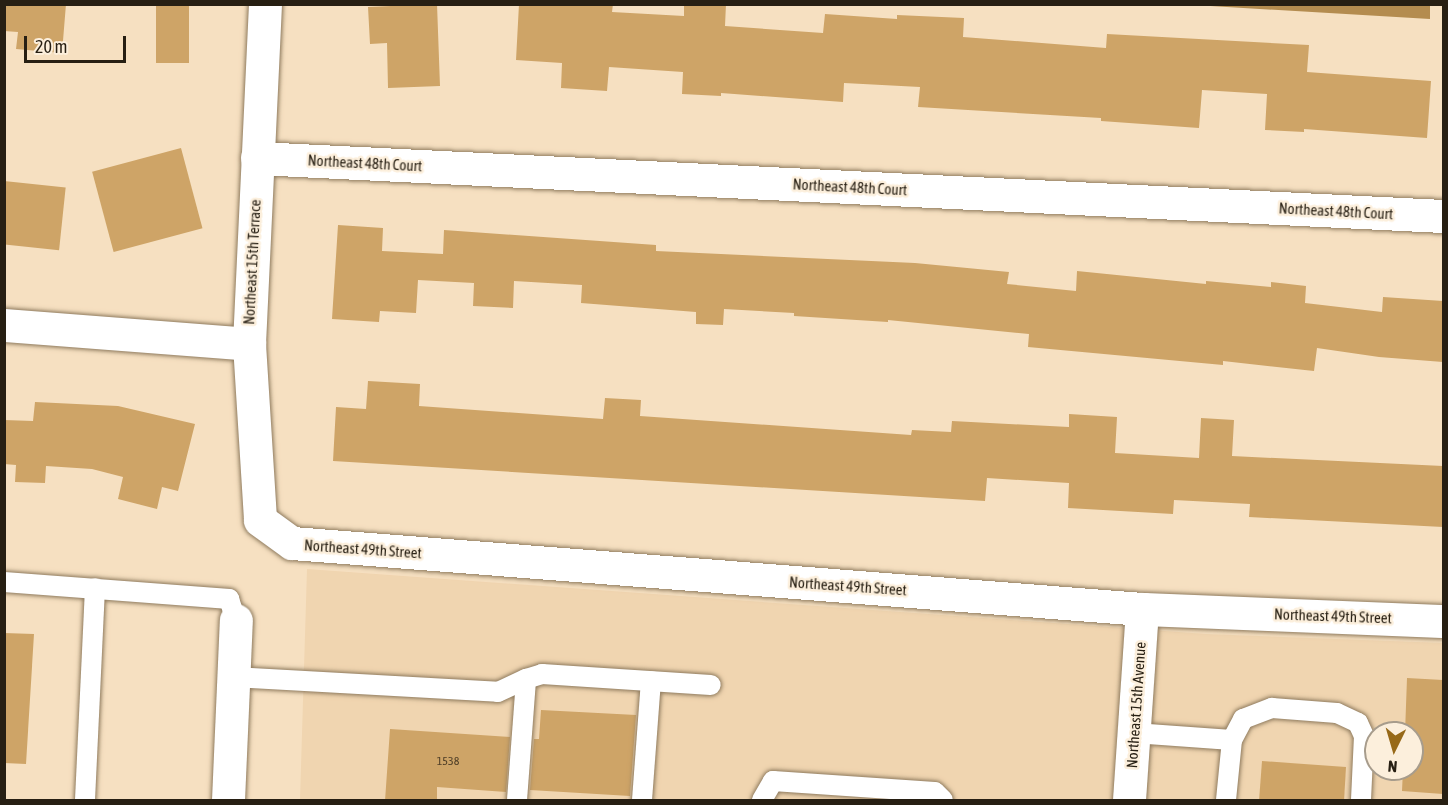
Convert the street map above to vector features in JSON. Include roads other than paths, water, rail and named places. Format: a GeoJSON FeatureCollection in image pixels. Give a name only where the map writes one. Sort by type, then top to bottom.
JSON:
{"type":"FeatureCollection","features":[{"type":"Feature","properties":{"kind":"street","name":"Northeast 15th Terrace"},"geometry":{"type":"LineString","coordinates":[[261,520],[249,344],[265,4]]}},
{"type":"Feature","properties":{"kind":"street","name":"Northeast 48th Court"},"geometry":{"type":"LineString","coordinates":[[257,158],[1443,216]]}},
{"type":"Feature","properties":{"kind":"street"},"geometry":{"type":"LineString","coordinates":[[4,325],[249,344]]}},
{"type":"Feature","properties":{"kind":"street","name":"Northeast 49th Street"},"geometry":{"type":"LineString","coordinates":[[261,520],[292,543],[1142,609],[1443,621]]}},
{"type":"Feature","properties":{"kind":"street","name":"Northeast 15th Avenue"},"geometry":{"type":"LineString","coordinates":[[1129,801],[1142,609]]}},
{"type":"Feature","properties":{"kind":"street"},"geometry":{"type":"LineString","coordinates":[[228,801],[236,620]]}},
{"type":"Feature","properties":{"kind":"lane"},"geometry":{"type":"LineString","coordinates":[[4,582],[230,599],[236,620]]}},
{"type":"Feature","properties":{"kind":"lane"},"geometry":{"type":"LineString","coordinates":[[85,801],[95,588]]}},
{"type":"Feature","properties":{"kind":"lane"},"geometry":{"type":"LineString","coordinates":[[233,677],[498,692],[526,678],[542,674],[711,684]]}},
{"type":"Feature","properties":{"kind":"lane"},"geometry":{"type":"LineString","coordinates":[[517,801],[526,678]]}},
{"type":"Feature","properties":{"kind":"lane"},"geometry":{"type":"LineString","coordinates":[[642,801],[651,681]]}},
{"type":"Feature","properties":{"kind":"lane"},"geometry":{"type":"LineString","coordinates":[[1226,801],[1232,740],[1244,719],[1272,708],[1337,713],[1358,723],[1364,736],[1361,801]]}},
{"type":"Feature","properties":{"kind":"lane"},"geometry":{"type":"LineString","coordinates":[[1134,733],[1232,740]]}},
{"type":"Feature","properties":{"kind":"lane"},"geometry":{"type":"LineString","coordinates":[[762,801],[773,781],[935,792],[943,801]]}}]}
